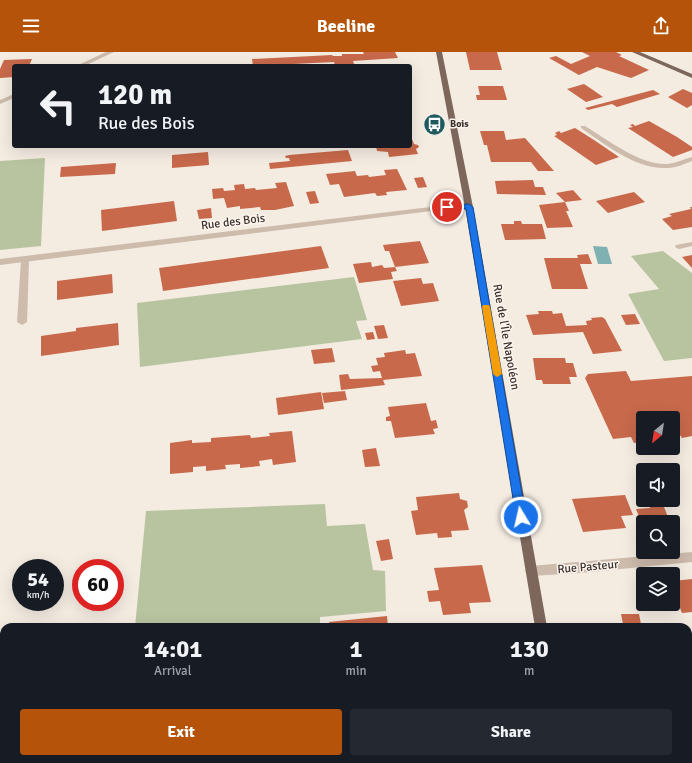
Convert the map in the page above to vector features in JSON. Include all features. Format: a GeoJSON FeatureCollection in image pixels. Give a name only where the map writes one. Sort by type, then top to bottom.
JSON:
{"type":"FeatureCollection","features":[{"type":"Feature","properties":{"kind":"main road","name":"Rue de l'Île Napoléon"},"geometry":{"type":"LineString","coordinates":[[439,52],[469,207],[540,623]]}},
{"type":"Feature","properties":{"kind":"main road"},"geometry":{"type":"LineString","coordinates":[[635,52],[692,76]]}},
{"type":"Feature","properties":{"kind":"street"},"geometry":{"type":"LineString","coordinates":[[90,63],[111,52]]}},
{"type":"Feature","properties":{"kind":"street"},"geometry":{"type":"LineString","coordinates":[[0,102],[12,97]]}},
{"type":"Feature","properties":{"kind":"street"},"geometry":{"type":"LineString","coordinates":[[583,127],[631,157],[657,165],[668,166],[692,159]]}},
{"type":"Feature","properties":{"kind":"street","name":"Rue des Bois"},"geometry":{"type":"LineString","coordinates":[[0,262],[447,207],[469,207]]}},
{"type":"Feature","properties":{"kind":"street"},"geometry":{"type":"LineString","coordinates":[[679,247],[692,244]]}},
{"type":"Feature","properties":{"kind":"street"},"geometry":{"type":"LineString","coordinates":[[22,322],[25,260]]}},
{"type":"Feature","properties":{"kind":"street","name":"Rue Pasteur"},"geometry":{"type":"LineString","coordinates":[[531,571],[580,568],[692,556]]}},
{"type":"Feature","properties":{"kind":"green space"},"geometry":{"type":"Polygon","coordinates":[[[45,158],[41,246],[0,250],[0,161],[45,158]]]}},
{"type":"Feature","properties":{"kind":"green space"},"geometry":{"type":"Polygon","coordinates":[[[663,251],[692,273],[692,358],[664,361],[628,294],[659,289],[631,256],[663,251]]]}},
{"type":"Feature","properties":{"kind":"green space"},"geometry":{"type":"Polygon","coordinates":[[[354,277],[367,320],[356,321],[362,339],[140,367],[137,303],[354,277]]]}},
{"type":"Feature","properties":{"kind":"green space"},"geometry":{"type":"Polygon","coordinates":[[[325,504],[327,526],[365,524],[373,570],[385,571],[386,611],[320,617],[320,623],[135,623],[146,511],[325,504]]]}},
{"type":"Feature","properties":{"kind":"water"},"geometry":{"type":"Polygon","coordinates":[[[593,246],[607,247],[612,264],[598,264],[593,246]]]}},
{"type":"Feature","properties":{"kind":"building"},"geometry":{"type":"Polygon","coordinates":[[[363,52],[395,52],[398,58],[353,61],[354,64],[334,64],[334,62],[253,64],[252,59],[332,55],[342,56],[342,54],[364,54],[363,52]]]}},
{"type":"Feature","properties":{"kind":"building"},"geometry":{"type":"Polygon","coordinates":[[[466,52],[497,52],[502,70],[470,70],[466,52]]]}},
{"type":"Feature","properties":{"kind":"building"},"geometry":{"type":"Polygon","coordinates":[[[582,52],[616,52],[622,55],[619,56],[649,70],[631,78],[597,67],[579,75],[549,58],[556,56],[571,64],[590,56],[582,52]]]}},
{"type":"Feature","properties":{"kind":"building"},"geometry":{"type":"Polygon","coordinates":[[[32,59],[30,64],[12,64],[12,77],[0,78],[0,69],[4,60],[32,59]]]}},
{"type":"Feature","properties":{"kind":"building"},"geometry":{"type":"Polygon","coordinates":[[[584,84],[603,97],[586,102],[567,89],[584,84]]]}},
{"type":"Feature","properties":{"kind":"building"},"geometry":{"type":"Polygon","coordinates":[[[478,86],[503,86],[507,100],[477,100],[476,95],[480,95],[478,86]]]}},
{"type":"Feature","properties":{"kind":"building"},"geometry":{"type":"Polygon","coordinates":[[[683,89],[692,93],[692,105],[687,108],[668,97],[683,89]]]}},
{"type":"Feature","properties":{"kind":"building"},"geometry":{"type":"Polygon","coordinates":[[[653,90],[660,94],[617,107],[612,104],[588,110],[585,108],[653,90]]]}},
{"type":"Feature","properties":{"kind":"building"},"geometry":{"type":"Polygon","coordinates":[[[649,121],[692,147],[692,150],[673,157],[628,128],[633,127],[630,125],[633,124],[635,126],[649,121]]]}},
{"type":"Feature","properties":{"kind":"building"},"geometry":{"type":"Polygon","coordinates":[[[575,128],[619,157],[596,165],[554,136],[557,135],[555,133],[559,131],[561,133],[575,128]]]}},
{"type":"Feature","properties":{"kind":"building"},"geometry":{"type":"Polygon","coordinates":[[[480,131],[504,131],[506,140],[525,138],[554,171],[538,171],[531,162],[491,162],[487,145],[484,145],[480,131]]]}},
{"type":"Feature","properties":{"kind":"building"},"geometry":{"type":"Polygon","coordinates":[[[412,139],[414,144],[418,145],[419,147],[416,149],[418,154],[389,157],[388,152],[377,151],[376,148],[412,148],[412,139]]]}},
{"type":"Feature","properties":{"kind":"building"},"geometry":{"type":"Polygon","coordinates":[[[348,150],[352,161],[270,169],[269,163],[290,161],[289,158],[286,158],[285,156],[289,155],[348,150]]]}},
{"type":"Feature","properties":{"kind":"building"},"geometry":{"type":"Polygon","coordinates":[[[208,152],[209,165],[172,168],[172,155],[208,152]]]}},
{"type":"Feature","properties":{"kind":"building"},"geometry":{"type":"Polygon","coordinates":[[[116,163],[115,174],[60,177],[61,167],[116,163]]]}},
{"type":"Feature","properties":{"kind":"building"},"geometry":{"type":"Polygon","coordinates":[[[397,169],[407,190],[386,192],[387,195],[377,196],[375,193],[344,197],[339,184],[330,185],[326,174],[355,171],[357,176],[368,175],[369,177],[386,175],[384,170],[397,169]]]}},
{"type":"Feature","properties":{"kind":"building"},"geometry":{"type":"Polygon","coordinates":[[[423,177],[427,187],[418,188],[414,178],[423,177]]]}},
{"type":"Feature","properties":{"kind":"building"},"geometry":{"type":"Polygon","coordinates":[[[533,180],[535,187],[543,187],[546,195],[497,194],[495,181],[533,180]]]}},
{"type":"Feature","properties":{"kind":"building"},"geometry":{"type":"Polygon","coordinates":[[[286,182],[294,206],[275,210],[261,210],[260,207],[240,209],[240,206],[227,208],[224,198],[213,199],[212,189],[223,188],[224,191],[235,190],[234,185],[244,184],[245,189],[255,188],[256,190],[277,188],[275,183],[286,182]]]}},
{"type":"Feature","properties":{"kind":"building"},"geometry":{"type":"Polygon","coordinates":[[[573,190],[582,200],[565,202],[556,193],[573,190]]]}},
{"type":"Feature","properties":{"kind":"building"},"geometry":{"type":"Polygon","coordinates":[[[315,191],[319,203],[310,204],[306,192],[315,191]]]}},
{"type":"Feature","properties":{"kind":"building"},"geometry":{"type":"Polygon","coordinates":[[[634,192],[645,202],[608,213],[596,201],[634,192]]]}},
{"type":"Feature","properties":{"kind":"building"},"geometry":{"type":"Polygon","coordinates":[[[174,201],[177,221],[102,231],[101,210],[174,201]]]}},
{"type":"Feature","properties":{"kind":"building"},"geometry":{"type":"Polygon","coordinates":[[[565,202],[569,211],[566,211],[573,227],[547,228],[539,205],[565,202]]]}},
{"type":"Feature","properties":{"kind":"building"},"geometry":{"type":"Polygon","coordinates":[[[690,207],[692,207],[692,227],[673,230],[662,219],[672,216],[669,214],[691,209],[690,207]]]}},
{"type":"Feature","properties":{"kind":"building"},"geometry":{"type":"Polygon","coordinates":[[[211,208],[212,218],[199,219],[197,210],[211,208]]]}},
{"type":"Feature","properties":{"kind":"building"},"geometry":{"type":"Polygon","coordinates":[[[514,221],[521,221],[522,224],[542,224],[546,239],[505,240],[501,224],[514,224],[514,221]]]}},
{"type":"Feature","properties":{"kind":"building"},"geometry":{"type":"Polygon","coordinates":[[[420,241],[429,263],[395,267],[389,251],[385,251],[383,245],[420,241]]]}},
{"type":"Feature","properties":{"kind":"building"},"geometry":{"type":"Polygon","coordinates":[[[321,246],[329,268],[163,291],[159,268],[321,246]]]}},
{"type":"Feature","properties":{"kind":"building"},"geometry":{"type":"Polygon","coordinates":[[[588,254],[592,264],[580,264],[588,289],[552,289],[544,258],[578,258],[577,255],[588,254]]]}},
{"type":"Feature","properties":{"kind":"building"},"geometry":{"type":"Polygon","coordinates":[[[692,255],[692,268],[682,257],[692,255]]]}},
{"type":"Feature","properties":{"kind":"building"},"geometry":{"type":"Polygon","coordinates":[[[371,262],[372,267],[382,265],[384,268],[395,267],[397,271],[391,272],[393,279],[359,283],[353,264],[371,262]]]}},
{"type":"Feature","properties":{"kind":"building"},"geometry":{"type":"Polygon","coordinates":[[[112,274],[113,293],[57,300],[57,281],[112,274]]]}},
{"type":"Feature","properties":{"kind":"building"},"geometry":{"type":"Polygon","coordinates":[[[421,278],[423,284],[433,283],[439,301],[401,306],[393,281],[421,278]]]}},
{"type":"Feature","properties":{"kind":"building"},"geometry":{"type":"Polygon","coordinates":[[[538,311],[552,311],[553,314],[562,313],[566,326],[587,325],[586,321],[592,320],[591,318],[602,317],[605,319],[622,351],[593,354],[583,332],[533,335],[526,315],[539,314],[538,311]]]}},
{"type":"Feature","properties":{"kind":"building"},"geometry":{"type":"Polygon","coordinates":[[[635,314],[640,324],[626,325],[621,315],[635,314]]]}},
{"type":"Feature","properties":{"kind":"building"},"geometry":{"type":"Polygon","coordinates":[[[118,323],[119,345],[41,356],[41,336],[76,331],[76,328],[118,323]]]}},
{"type":"Feature","properties":{"kind":"building"},"geometry":{"type":"Polygon","coordinates":[[[384,325],[388,338],[378,339],[374,326],[384,325]]]}},
{"type":"Feature","properties":{"kind":"building"},"geometry":{"type":"Polygon","coordinates":[[[373,332],[375,339],[367,340],[365,333],[373,332]]]}},
{"type":"Feature","properties":{"kind":"building"},"geometry":{"type":"Polygon","coordinates":[[[332,348],[335,362],[314,364],[311,350],[332,348]]]}},
{"type":"Feature","properties":{"kind":"building"},"geometry":{"type":"Polygon","coordinates":[[[405,350],[406,354],[415,353],[422,376],[383,380],[385,385],[341,390],[339,375],[348,374],[350,379],[382,378],[380,371],[373,372],[371,366],[378,365],[376,358],[385,357],[384,353],[405,350]]]}},
{"type":"Feature","properties":{"kind":"building"},"geometry":{"type":"Polygon","coordinates":[[[533,358],[565,358],[566,363],[573,363],[577,377],[569,377],[571,384],[543,384],[542,380],[536,380],[533,358]]]}},
{"type":"Feature","properties":{"kind":"building"},"geometry":{"type":"Polygon","coordinates":[[[626,371],[631,381],[692,376],[692,436],[682,438],[680,435],[680,411],[636,411],[636,443],[634,443],[631,437],[613,439],[585,378],[588,374],[626,371]]]}},
{"type":"Feature","properties":{"kind":"building"},"geometry":{"type":"Polygon","coordinates":[[[345,391],[347,400],[324,403],[322,393],[345,391]]]}},
{"type":"Feature","properties":{"kind":"building"},"geometry":{"type":"Polygon","coordinates":[[[321,392],[324,409],[278,415],[276,398],[321,392]]]}},
{"type":"Feature","properties":{"kind":"building"},"geometry":{"type":"Polygon","coordinates":[[[426,403],[431,421],[436,420],[438,428],[433,429],[435,434],[395,438],[391,421],[386,421],[386,417],[390,416],[388,407],[426,403]]]}},
{"type":"Feature","properties":{"kind":"building"},"geometry":{"type":"Polygon","coordinates":[[[292,431],[296,462],[273,465],[272,459],[259,461],[260,466],[240,468],[240,464],[225,465],[226,469],[206,471],[206,466],[193,467],[193,472],[170,474],[170,443],[192,440],[192,443],[211,442],[211,438],[250,435],[251,438],[270,436],[269,433],[292,431]]]}},
{"type":"Feature","properties":{"kind":"building"},"geometry":{"type":"Polygon","coordinates":[[[376,448],[380,466],[365,467],[362,450],[376,448]]]}},
{"type":"Feature","properties":{"kind":"building"},"geometry":{"type":"Polygon","coordinates":[[[459,493],[460,499],[467,501],[468,507],[464,510],[469,530],[451,531],[452,537],[438,538],[437,533],[416,535],[411,511],[418,510],[416,497],[459,493]]]}},
{"type":"Feature","properties":{"kind":"building"},"geometry":{"type":"Polygon","coordinates":[[[625,495],[633,515],[621,516],[626,528],[583,532],[572,499],[625,495]]]}},
{"type":"Feature","properties":{"kind":"building"},"geometry":{"type":"Polygon","coordinates":[[[664,507],[667,515],[638,515],[636,509],[664,507]]]}},
{"type":"Feature","properties":{"kind":"building"},"geometry":{"type":"Polygon","coordinates":[[[389,539],[393,559],[381,561],[376,541],[389,539]]]}},
{"type":"Feature","properties":{"kind":"building"},"geometry":{"type":"Polygon","coordinates":[[[482,565],[491,602],[469,603],[471,613],[443,615],[440,601],[429,602],[427,591],[439,590],[434,568],[482,565]]]}},
{"type":"Feature","properties":{"kind":"building"},"geometry":{"type":"Polygon","coordinates":[[[692,579],[692,612],[682,613],[680,608],[680,580],[692,579]]]}},
{"type":"Feature","properties":{"kind":"building"},"geometry":{"type":"Polygon","coordinates":[[[621,614],[639,614],[641,623],[623,623],[621,614]]]}},
{"type":"Feature","properties":{"kind":"building"},"geometry":{"type":"Polygon","coordinates":[[[387,616],[388,623],[329,623],[387,616]]]}},
{"type":"Feature","properties":{"kind":"slow traffic"},"geometry":{"type":"LineString","coordinates":[[486,307],[497,374]]}},
{"type":"Feature","properties":{"kind":"place","name":"Bois"},"geometry":{"type":"Point","coordinates":[435,124]}},
{"type":"Feature","properties":{"kind":"route"},"geometry":{"type":"LineString","coordinates":[[447,207],[469,207],[521,517]]}}]}
